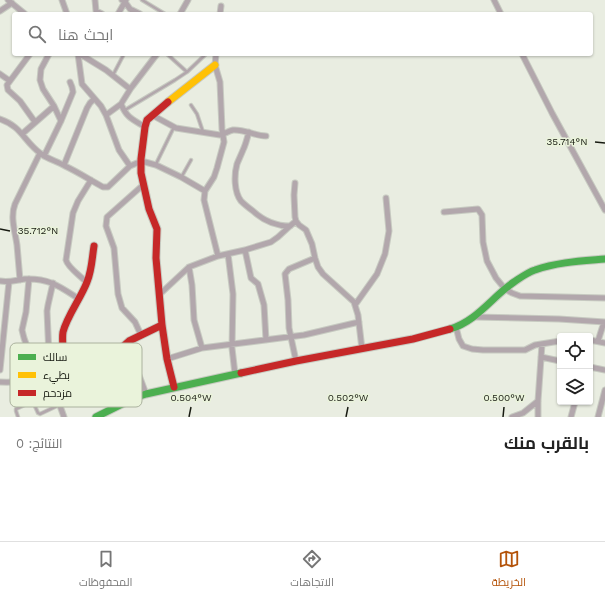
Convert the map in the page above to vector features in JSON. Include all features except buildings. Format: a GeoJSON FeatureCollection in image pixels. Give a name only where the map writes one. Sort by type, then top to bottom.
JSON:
{"type":"FeatureCollection","features":[{"type":"Feature","properties":{"kind":"street"},"geometry":{"type":"LineString","coordinates":[[62,0],[66,12]]}},
{"type":"Feature","properties":{"kind":"street"},"geometry":{"type":"LineString","coordinates":[[95,0],[96,11],[98,12]]}},
{"type":"Feature","properties":{"kind":"street"},"geometry":{"type":"LineString","coordinates":[[181,12],[188,0]]}},
{"type":"Feature","properties":{"kind":"street"},"geometry":{"type":"LineString","coordinates":[[494,0],[501,12]]}},
{"type":"Feature","properties":{"kind":"street"},"geometry":{"type":"LineString","coordinates":[[119,12],[124,1],[130,9],[136,12]]}},
{"type":"Feature","properties":{"kind":"street"},"geometry":{"type":"LineString","coordinates":[[0,11],[10,2],[23,12]]}},
{"type":"Feature","properties":{"kind":"street"},"geometry":{"type":"LineString","coordinates":[[220,6],[220,12]]}},
{"type":"Feature","properties":{"kind":"street"},"geometry":{"type":"LineString","coordinates":[[61,12],[64,7]]}},
{"type":"Feature","properties":{"kind":"street"},"geometry":{"type":"LineString","coordinates":[[29,56],[7,85],[7,88],[35,122]]}},
{"type":"Feature","properties":{"kind":"street"},"geometry":{"type":"LineString","coordinates":[[48,56],[41,69],[40,80],[43,89],[62,120]]}},
{"type":"Feature","properties":{"kind":"street"},"geometry":{"type":"LineString","coordinates":[[79,56],[82,84],[101,106],[119,150],[130,166]]}},
{"type":"Feature","properties":{"kind":"street"},"geometry":{"type":"LineString","coordinates":[[82,56],[130,89]]}},
{"type":"Feature","properties":{"kind":"street"},"geometry":{"type":"LineString","coordinates":[[106,116],[121,104],[130,89],[155,56]]}},
{"type":"Feature","properties":{"kind":"street"},"geometry":{"type":"LineString","coordinates":[[523,56],[552,113],[605,210]]}},
{"type":"Feature","properties":{"kind":"street"},"geometry":{"type":"LineString","coordinates":[[174,387],[167,358],[162,325],[156,258],[157,228],[150,214],[141,173],[145,127],[147,120],[152,115],[216,59]]}},
{"type":"Feature","properties":{"kind":"street"},"geometry":{"type":"LineString","coordinates":[[216,59],[220,82],[224,142],[214,177],[205,191],[204,200],[218,256]]}},
{"type":"Feature","properties":{"kind":"street"},"geometry":{"type":"LineString","coordinates":[[0,74],[10,81]]}},
{"type":"Feature","properties":{"kind":"street"},"geometry":{"type":"LineString","coordinates":[[20,280],[13,211],[15,204],[62,120],[73,92],[70,82]]}},
{"type":"Feature","properties":{"kind":"street"},"geometry":{"type":"LineString","coordinates":[[64,165],[87,108],[94,99]]}},
{"type":"Feature","properties":{"kind":"street"},"geometry":{"type":"LineString","coordinates":[[121,104],[128,116],[145,127]]}},
{"type":"Feature","properties":{"kind":"street"},"geometry":{"type":"LineString","coordinates":[[22,134],[54,106]]}},
{"type":"Feature","properties":{"kind":"street"},"geometry":{"type":"LineString","coordinates":[[152,115],[174,128],[184,130],[220,135],[233,130],[266,136]]}},
{"type":"Feature","properties":{"kind":"street"},"geometry":{"type":"LineString","coordinates":[[0,119],[15,126],[42,155],[64,165],[103,187],[108,187],[130,166],[141,162],[149,162],[181,177],[205,191]]}},
{"type":"Feature","properties":{"kind":"street"},"geometry":{"type":"LineString","coordinates":[[249,132],[237,164],[236,187],[239,197],[245,205],[265,220],[276,225],[290,226]]}},
{"type":"Feature","properties":{"kind":"street"},"geometry":{"type":"LineString","coordinates":[[87,283],[68,266],[66,260],[73,213],[78,201],[91,180]]}},
{"type":"Feature","properties":{"kind":"street"},"geometry":{"type":"LineString","coordinates":[[295,183],[294,195],[296,221],[306,230],[312,244],[318,267],[323,274],[354,302],[358,316],[362,349]]}},
{"type":"Feature","properties":{"kind":"street"},"geometry":{"type":"LineString","coordinates":[[141,335],[135,322],[122,308],[118,294],[114,248],[106,226],[107,217],[143,185]]}},
{"type":"Feature","properties":{"kind":"street"},"geometry":{"type":"LineString","coordinates":[[355,305],[376,274],[385,254],[389,231],[386,198]]}},
{"type":"Feature","properties":{"kind":"street"},"geometry":{"type":"LineString","coordinates":[[444,212],[478,210],[482,215],[483,242],[487,261],[496,278],[512,293],[520,296],[605,298]]}},
{"type":"Feature","properties":{"kind":"street"},"geometry":{"type":"LineString","coordinates":[[160,294],[189,268],[218,256],[270,242],[296,221]]}},
{"type":"Feature","properties":{"kind":"street"},"geometry":{"type":"LineString","coordinates":[[63,343],[64,329],[87,283],[91,270],[94,246]]}},
{"type":"Feature","properties":{"kind":"street"},"geometry":{"type":"LineString","coordinates":[[244,250],[251,278],[258,284],[264,305],[266,340]]}},
{"type":"Feature","properties":{"kind":"street"},"geometry":{"type":"LineString","coordinates":[[228,254],[233,300],[232,344],[235,374]]}},
{"type":"Feature","properties":{"kind":"street"},"geometry":{"type":"LineString","coordinates":[[296,361],[289,324],[285,274],[289,269],[315,258]]}},
{"type":"Feature","properties":{"kind":"street"},"geometry":{"type":"LineString","coordinates":[[142,395],[296,361],[413,339],[456,327],[483,310],[514,282],[534,270],[562,262],[605,259]]}},
{"type":"Feature","properties":{"kind":"street"},"geometry":{"type":"LineString","coordinates":[[189,268],[192,285],[194,320],[202,348]]}},
{"type":"Feature","properties":{"kind":"street"},"geometry":{"type":"LineString","coordinates":[[26,343],[23,334],[23,326],[26,312],[29,279]]}},
{"type":"Feature","properties":{"kind":"street"},"geometry":{"type":"LineString","coordinates":[[0,281],[9,282],[29,279],[41,280],[53,283],[79,299]]}},
{"type":"Feature","properties":{"kind":"street"},"geometry":{"type":"LineString","coordinates":[[0,370],[9,282]]}},
{"type":"Feature","properties":{"kind":"street"},"geometry":{"type":"LineString","coordinates":[[48,343],[47,311],[53,283]]}},
{"type":"Feature","properties":{"kind":"street"},"geometry":{"type":"LineString","coordinates":[[473,317],[559,319],[605,322],[598,341]]}},
{"type":"Feature","properties":{"kind":"street"},"geometry":{"type":"LineString","coordinates":[[167,358],[202,348],[304,335],[359,322]]}},
{"type":"Feature","properties":{"kind":"street"},"geometry":{"type":"LineString","coordinates":[[127,343],[162,325]]}},
{"type":"Feature","properties":{"kind":"street"},"geometry":{"type":"LineString","coordinates":[[456,327],[459,339],[464,346],[472,349],[525,350],[535,345],[557,342]]}},
{"type":"Feature","properties":{"kind":"street"},"geometry":{"type":"LineString","coordinates":[[593,340],[605,343]]}},
{"type":"Feature","properties":{"kind":"street"},"geometry":{"type":"LineString","coordinates":[[538,417],[542,344]]}},
{"type":"Feature","properties":{"kind":"street"},"geometry":{"type":"LineString","coordinates":[[542,357],[557,360]]}},
{"type":"Feature","properties":{"kind":"street"},"geometry":{"type":"LineString","coordinates":[[593,368],[605,370]]}},
{"type":"Feature","properties":{"kind":"street"},"geometry":{"type":"LineString","coordinates":[[0,382],[10,383]]}},
{"type":"Feature","properties":{"kind":"street"},"geometry":{"type":"LineString","coordinates":[[142,383],[146,394]]}},
{"type":"Feature","properties":{"kind":"street"},"geometry":{"type":"LineString","coordinates":[[598,417],[605,390]]}},
{"type":"Feature","properties":{"kind":"street"},"geometry":{"type":"LineString","coordinates":[[512,417],[523,413],[538,401]]}},
{"type":"Feature","properties":{"kind":"street"},"geometry":{"type":"LineString","coordinates":[[571,417],[575,405]]}},
{"type":"Feature","properties":{"kind":"street"},"geometry":{"type":"LineString","coordinates":[[60,407],[64,417]]}},
{"type":"Feature","properties":{"kind":"street"},"geometry":{"type":"LineString","coordinates":[[96,417],[116,407]]}},
{"type":"Feature","properties":{"kind":"lane"},"geometry":{"type":"LineString","coordinates":[[142,0],[162,12]]}},
{"type":"Feature","properties":{"kind":"lane"},"geometry":{"type":"LineString","coordinates":[[112,76],[123,56]]}},
{"type":"Feature","properties":{"kind":"lane"},"geometry":{"type":"LineString","coordinates":[[169,56],[187,72]]}},
{"type":"Feature","properties":{"kind":"lane"},"geometry":{"type":"LineString","coordinates":[[124,111],[187,72],[204,56]]}},
{"type":"Feature","properties":{"kind":"lane"},"geometry":{"type":"LineString","coordinates":[[191,105],[197,114],[203,132]]}},
{"type":"Feature","properties":{"kind":"lane"},"geometry":{"type":"LineString","coordinates":[[156,165],[174,128]]}},
{"type":"Feature","properties":{"kind":"lane"},"geometry":{"type":"LineString","coordinates":[[181,177],[191,160]]}},
{"type":"Feature","properties":{"kind":"lane"},"geometry":{"type":"LineString","coordinates":[[18,417],[16,409],[20,407]]}},
{"type":"Feature","properties":{"kind":"lane"},"geometry":{"type":"LineString","coordinates":[[35,407],[40,414],[55,407]]}},
{"type":"Feature","properties":{"kind":"traffic: fast"},"geometry":{"type":"LineString","coordinates":[[450,329],[460,325],[476,315],[506,288],[530,272],[544,267],[561,264],[605,259]]}},
{"type":"Feature","properties":{"kind":"traffic: fast"},"geometry":{"type":"LineString","coordinates":[[142,395],[241,373]]}},
{"type":"Feature","properties":{"kind":"traffic: fast"},"geometry":{"type":"LineString","coordinates":[[96,417],[116,407]]}},
{"type":"Feature","properties":{"kind":"traffic: slow"},"geometry":{"type":"LineString","coordinates":[[168,102],[215,65]]}},
{"type":"Feature","properties":{"kind":"traffic: jam"},"geometry":{"type":"LineString","coordinates":[[168,102],[147,120],[141,159],[141,173],[149,209],[157,229],[156,258],[162,325],[167,359],[174,387]]}},
{"type":"Feature","properties":{"kind":"traffic: jam"},"geometry":{"type":"LineString","coordinates":[[63,343],[63,332],[65,326],[89,278],[94,246]]}},
{"type":"Feature","properties":{"kind":"traffic: jam"},"geometry":{"type":"LineString","coordinates":[[127,343],[162,325]]}},
{"type":"Feature","properties":{"kind":"traffic: jam"},"geometry":{"type":"LineString","coordinates":[[241,373],[413,339],[450,329]]}}]}
